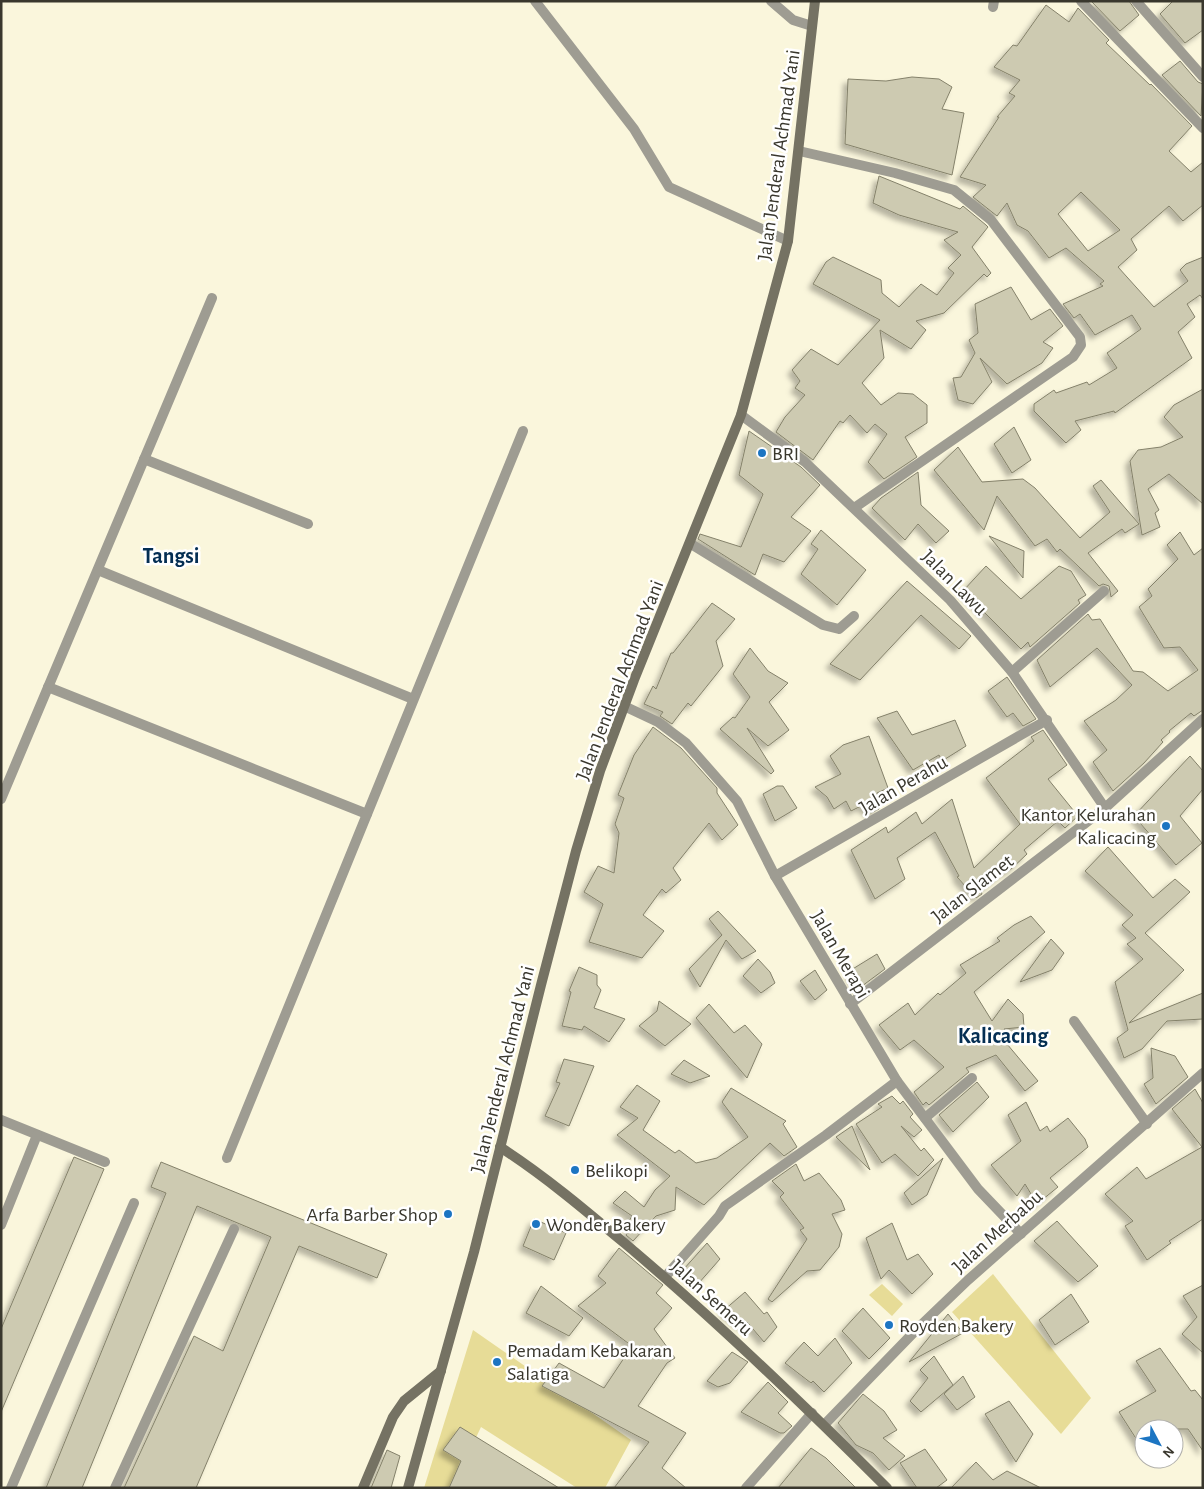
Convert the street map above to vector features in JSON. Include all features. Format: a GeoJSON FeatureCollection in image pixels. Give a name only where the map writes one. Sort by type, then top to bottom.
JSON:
{"type":"FeatureCollection","features":[{"type":"Feature","properties":{"kind":"main road","name":"Jalan Jenderal Achmad Yani"},"geometry":{"type":"LineString","coordinates":[[408,1488],[441,1371],[576,851],[600,771],[624,706],[691,544],[741,415],[788,241],[815,1]]}},
{"type":"Feature","properties":{"kind":"main road","name":"Jalan Semeru"},"geometry":{"type":"LineString","coordinates":[[500,1147],[529,1166],[665,1277],[824,1425],[886,1488]]}},
{"type":"Feature","properties":{"kind":"main road"},"geometry":{"type":"LineString","coordinates":[[363,1488],[393,1416],[404,1401],[441,1371]]}},
{"type":"Feature","properties":{"kind":"street"},"geometry":{"type":"LineString","coordinates":[[535,1],[634,129],[670,187],[788,241]]}},
{"type":"Feature","properties":{"kind":"street"},"geometry":{"type":"LineString","coordinates":[[771,1],[793,20],[812,26]]}},
{"type":"Feature","properties":{"kind":"street"},"geometry":{"type":"LineString","coordinates":[[1081,1],[1203,128]]}},
{"type":"Feature","properties":{"kind":"street"},"geometry":{"type":"LineString","coordinates":[[1136,1],[1203,77]]}},
{"type":"Feature","properties":{"kind":"street"},"geometry":{"type":"LineString","coordinates":[[798,151],[904,175],[954,190],[991,220],[1080,337],[1081,345],[1073,357],[854,508]]}},
{"type":"Feature","properties":{"kind":"street"},"geometry":{"type":"LineString","coordinates":[[1,799],[212,298]]}},
{"type":"Feature","properties":{"kind":"street","name":"Jalan Lawu"},"geometry":{"type":"LineString","coordinates":[[741,415],[805,462],[950,600],[1012,672],[1047,720],[1105,808]]}},
{"type":"Feature","properties":{"kind":"street"},"geometry":{"type":"LineString","coordinates":[[227,1158],[523,431]]}},
{"type":"Feature","properties":{"kind":"street"},"geometry":{"type":"LineString","coordinates":[[144,459],[308,524]]}},
{"type":"Feature","properties":{"kind":"street"},"geometry":{"type":"LineString","coordinates":[[691,544],[823,625],[839,629],[854,616]]}},
{"type":"Feature","properties":{"kind":"street"},"geometry":{"type":"LineString","coordinates":[[98,570],[413,699]]}},
{"type":"Feature","properties":{"kind":"street"},"geometry":{"type":"LineString","coordinates":[[1012,672],[1104,591]]}},
{"type":"Feature","properties":{"kind":"street"},"geometry":{"type":"LineString","coordinates":[[48,687],[367,814]]}},
{"type":"Feature","properties":{"kind":"street","name":"Jalan Merapi"},"geometry":{"type":"LineString","coordinates":[[624,706],[673,732],[702,759],[737,801],[776,876],[897,1081],[978,1188],[1021,1234]]}},
{"type":"Feature","properties":{"kind":"street","name":"Jalan Perahu"},"geometry":{"type":"LineString","coordinates":[[776,876],[1047,720]]}},
{"type":"Feature","properties":{"kind":"street","name":"Jalan Slamet"},"geometry":{"type":"LineString","coordinates":[[850,1004],[1105,808],[1202,722]]}},
{"type":"Feature","properties":{"kind":"street"},"geometry":{"type":"LineString","coordinates":[[1074,1021],[1147,1124]]}},
{"type":"Feature","properties":{"kind":"street","name":"Jalan Merbabu"},"geometry":{"type":"LineString","coordinates":[[824,1425],[919,1327],[1203,1073]]}},
{"type":"Feature","properties":{"kind":"street"},"geometry":{"type":"LineString","coordinates":[[925,1118],[972,1078]]}},
{"type":"Feature","properties":{"kind":"street"},"geometry":{"type":"LineString","coordinates":[[665,1277],[725,1206],[897,1081]]}},
{"type":"Feature","properties":{"kind":"street"},"geometry":{"type":"LineString","coordinates":[[1,1120],[105,1162]]}},
{"type":"Feature","properties":{"kind":"street"},"geometry":{"type":"LineString","coordinates":[[1,1224],[37,1135]]}},
{"type":"Feature","properties":{"kind":"street"},"geometry":{"type":"LineString","coordinates":[[11,1488],[134,1203]]}},
{"type":"Feature","properties":{"kind":"street"},"geometry":{"type":"LineString","coordinates":[[115,1488],[234,1229]]}},
{"type":"Feature","properties":{"kind":"street"},"geometry":{"type":"LineString","coordinates":[[746,1488],[812,1414]]}},
{"type":"Feature","properties":{"kind":"shaded area"},"geometry":{"type":"Polygon","coordinates":[[[993,1274],[1091,1398],[1061,1434],[952,1312],[993,1274]]]}},
{"type":"Feature","properties":{"kind":"shaded area"},"geometry":{"type":"Polygon","coordinates":[[[882,1284],[903,1304],[892,1316],[869,1295],[882,1284]]]}},
{"type":"Feature","properties":{"kind":"shaded area"},"geometry":{"type":"Polygon","coordinates":[[[473,1330],[631,1440],[605,1488],[577,1488],[481,1427],[452,1488],[424,1488],[473,1330]]]}},
{"type":"Feature","properties":{"kind":"building"},"geometry":{"type":"Polygon","coordinates":[[[1091,1],[1129,1],[1139,15],[1120,31],[1091,1]]]}},
{"type":"Feature","properties":{"kind":"building"},"geometry":{"type":"Polygon","coordinates":[[[1173,1],[1203,1],[1203,30],[1185,43],[1160,14],[1173,1]]]}},
{"type":"Feature","properties":{"kind":"building"},"geometry":{"type":"Polygon","coordinates":[[[1046,5],[1069,22],[1078,8],[1109,40],[1106,43],[1151,84],[1192,126],[1169,151],[1191,172],[1203,162],[1203,205],[1183,221],[1169,206],[1131,239],[1137,250],[1118,267],[1154,307],[1188,281],[1180,270],[1186,264],[1203,257],[1203,299],[1200,295],[1187,304],[1195,317],[1178,332],[1192,358],[1115,413],[1114,411],[1075,421],[1081,430],[1066,443],[1034,411],[1034,404],[1054,390],[1056,393],[1087,382],[1089,385],[1117,368],[1107,353],[1141,329],[1132,315],[1095,335],[1080,314],[1074,318],[1063,304],[1103,286],[1100,284],[1104,281],[1066,248],[1049,258],[1028,231],[1017,225],[1007,203],[997,216],[973,197],[986,185],[960,177],[999,117],[997,117],[1015,96],[1009,93],[1020,80],[994,67],[1013,45],[1017,46],[1046,5]],[[1081,192],[1058,214],[1088,251],[1120,230],[1081,192]]]}},
{"type":"Feature","properties":{"kind":"building"},"geometry":{"type":"Polygon","coordinates":[[[1180,61],[1198,82],[1203,84],[1201,116],[1162,75],[1180,61]]]}},
{"type":"Feature","properties":{"kind":"building"},"geometry":{"type":"Polygon","coordinates":[[[912,77],[939,79],[952,87],[942,109],[964,113],[952,175],[845,144],[848,79],[886,81],[912,77]]]}},
{"type":"Feature","properties":{"kind":"building"},"geometry":{"type":"Polygon","coordinates":[[[879,176],[960,209],[963,206],[986,225],[988,227],[972,247],[991,273],[987,277],[984,274],[944,313],[916,321],[926,330],[911,349],[880,330],[884,358],[862,383],[881,405],[898,393],[913,394],[927,405],[927,423],[905,437],[917,457],[884,479],[868,462],[887,434],[875,424],[867,433],[850,415],[843,423],[840,421],[813,460],[776,432],[785,417],[805,395],[795,388],[800,381],[792,370],[811,349],[838,365],[880,320],[813,284],[826,262],[833,257],[881,280],[882,293],[899,307],[921,284],[937,295],[954,273],[948,268],[961,255],[944,240],[958,232],[899,215],[873,203],[879,176]]]}},
{"type":"Feature","properties":{"kind":"building"},"geometry":{"type":"Polygon","coordinates":[[[1011,287],[1031,320],[1050,309],[1063,326],[1043,342],[1053,348],[1042,363],[1007,384],[980,358],[992,382],[973,404],[958,400],[953,378],[961,377],[975,353],[969,340],[978,333],[975,304],[1011,287]]]}},
{"type":"Feature","properties":{"kind":"building"},"geometry":{"type":"Polygon","coordinates":[[[1203,389],[1203,504],[1169,474],[1148,489],[1159,510],[1155,513],[1160,527],[1142,535],[1130,461],[1138,450],[1161,447],[1183,437],[1164,417],[1174,405],[1203,389]]]}},
{"type":"Feature","properties":{"kind":"building"},"geometry":{"type":"Polygon","coordinates":[[[1014,427],[1031,460],[1012,473],[994,444],[1014,427]]]}},
{"type":"Feature","properties":{"kind":"building"},"geometry":{"type":"Polygon","coordinates":[[[749,431],[801,467],[820,485],[791,517],[811,531],[784,562],[763,554],[755,575],[698,539],[700,534],[741,547],[763,494],[739,475],[749,431]]]}},
{"type":"Feature","properties":{"kind":"building"},"geometry":{"type":"Polygon","coordinates":[[[958,447],[982,482],[1023,479],[1035,488],[1080,538],[1110,512],[1093,486],[1101,480],[1139,524],[1125,533],[1122,529],[1088,553],[1118,591],[1111,597],[1109,586],[1103,584],[1099,586],[1060,549],[1057,552],[1047,539],[1035,546],[997,496],[984,530],[934,470],[958,447]]]}},
{"type":"Feature","properties":{"kind":"building"},"geometry":{"type":"Polygon","coordinates":[[[918,472],[921,505],[949,531],[936,543],[918,524],[905,540],[872,508],[881,498],[918,472]]]}},
{"type":"Feature","properties":{"kind":"building"},"geometry":{"type":"Polygon","coordinates":[[[821,530],[866,570],[837,605],[801,574],[818,549],[811,544],[821,530]]]}},
{"type":"Feature","properties":{"kind":"building"},"geometry":{"type":"Polygon","coordinates":[[[1180,532],[1194,555],[1203,548],[1203,710],[1194,716],[1191,713],[1169,731],[1161,740],[1163,742],[1144,763],[1113,791],[1093,762],[1107,750],[1084,721],[1116,700],[1132,685],[1097,648],[1050,687],[1037,660],[1088,614],[1092,620],[1100,619],[1133,671],[1143,672],[1168,691],[1198,670],[1180,647],[1164,648],[1139,607],[1152,596],[1148,589],[1178,559],[1167,545],[1180,532]]]}},
{"type":"Feature","properties":{"kind":"building"},"geometry":{"type":"Polygon","coordinates":[[[989,536],[1024,551],[1023,578],[989,536]]]}},
{"type":"Feature","properties":{"kind":"building"},"geometry":{"type":"Polygon","coordinates":[[[986,566],[1021,599],[1059,566],[1071,571],[1086,595],[1078,600],[1080,603],[1030,647],[1028,642],[1021,649],[963,591],[986,566]]]}},
{"type":"Feature","properties":{"kind":"building"},"geometry":{"type":"Polygon","coordinates":[[[907,581],[971,636],[959,649],[921,615],[860,680],[830,664],[907,581]]]}},
{"type":"Feature","properties":{"kind":"building"},"geometry":{"type":"Polygon","coordinates":[[[712,603],[735,619],[716,641],[723,666],[691,706],[688,703],[672,724],[660,716],[663,712],[644,704],[653,686],[656,689],[671,653],[673,653],[712,603]]]}},
{"type":"Feature","properties":{"kind":"building"},"geometry":{"type":"Polygon","coordinates":[[[750,648],[768,671],[788,683],[769,702],[789,730],[768,746],[747,728],[774,771],[771,774],[720,729],[733,717],[735,718],[750,697],[733,674],[750,648]]]}},
{"type":"Feature","properties":{"kind":"building"},"geometry":{"type":"Polygon","coordinates":[[[1007,677],[1036,719],[1023,726],[1013,713],[1007,717],[988,691],[1007,677]]]}},
{"type":"Feature","properties":{"kind":"building"},"geometry":{"type":"Polygon","coordinates":[[[897,711],[912,735],[955,720],[966,746],[942,761],[939,755],[913,770],[877,718],[897,711]]]}},
{"type":"Feature","properties":{"kind":"building"},"geometry":{"type":"Polygon","coordinates":[[[653,727],[681,748],[717,788],[717,793],[738,825],[722,840],[709,823],[673,868],[681,880],[666,893],[662,889],[643,915],[664,931],[642,958],[589,942],[603,904],[584,892],[598,866],[614,873],[619,833],[615,824],[624,798],[618,795],[634,755],[653,727]]]}},
{"type":"Feature","properties":{"kind":"building"},"geometry":{"type":"Polygon","coordinates":[[[1043,730],[1067,765],[1048,779],[1078,816],[1065,828],[1058,821],[1024,850],[1027,854],[1008,872],[1006,871],[981,891],[982,894],[976,898],[957,877],[959,876],[935,832],[897,858],[905,879],[875,899],[851,850],[886,827],[888,833],[916,812],[922,824],[952,799],[974,868],[1020,824],[986,778],[1034,741],[1031,737],[1043,730]]]}},
{"type":"Feature","properties":{"kind":"building"},"geometry":{"type":"Polygon","coordinates":[[[869,736],[888,788],[877,793],[879,809],[871,813],[861,806],[851,811],[846,801],[834,809],[827,797],[815,787],[841,774],[830,756],[843,745],[869,736]]]}},
{"type":"Feature","properties":{"kind":"building","name":"Kantor Kelurahan Kalicacing"},"geometry":{"type":"Polygon","coordinates":[[[1190,756],[1203,771],[1203,789],[1180,816],[1202,843],[1176,865],[1134,816],[1190,756]]]}},
{"type":"Feature","properties":{"kind":"building"},"geometry":{"type":"Polygon","coordinates":[[[777,786],[783,786],[797,808],[775,821],[763,794],[777,786]]]}},
{"type":"Feature","properties":{"kind":"building"},"geometry":{"type":"Polygon","coordinates":[[[1108,847],[1153,898],[1175,879],[1190,892],[1145,933],[1184,970],[1129,1023],[1203,993],[1203,1019],[1167,1021],[1142,1049],[1124,1058],[1117,1038],[1128,1030],[1115,982],[1143,959],[1127,944],[1136,938],[1122,925],[1133,915],[1085,871],[1108,847]]]}},
{"type":"Feature","properties":{"kind":"building"},"geometry":{"type":"Polygon","coordinates":[[[718,911],[756,951],[742,959],[726,940],[700,987],[689,969],[722,935],[709,919],[718,911]]]}},
{"type":"Feature","properties":{"kind":"building"},"geometry":{"type":"Polygon","coordinates":[[[1031,916],[1045,932],[974,992],[992,1021],[1008,999],[1023,1014],[1024,1027],[1004,1029],[1012,1040],[1007,1044],[1038,1081],[1025,1091],[996,1055],[966,1068],[969,1072],[929,1105],[926,1102],[923,1105],[914,1092],[944,1067],[914,1040],[900,1050],[879,1025],[908,1003],[915,1015],[938,993],[940,995],[966,973],[960,965],[1000,941],[997,938],[1014,925],[1031,916]]]}},
{"type":"Feature","properties":{"kind":"building"},"geometry":{"type":"Polygon","coordinates":[[[1051,939],[1064,953],[1052,970],[1020,982],[1051,939]]]}},
{"type":"Feature","properties":{"kind":"building"},"geometry":{"type":"Polygon","coordinates":[[[877,954],[885,969],[858,989],[851,976],[851,970],[877,954]]]}},
{"type":"Feature","properties":{"kind":"building"},"geometry":{"type":"Polygon","coordinates":[[[758,959],[770,972],[775,983],[761,993],[743,976],[758,959]]]}},
{"type":"Feature","properties":{"kind":"building"},"geometry":{"type":"Polygon","coordinates":[[[579,967],[597,975],[597,985],[601,990],[594,1008],[625,1019],[609,1042],[584,1026],[582,1030],[562,1026],[571,992],[569,991],[579,967]]]}},
{"type":"Feature","properties":{"kind":"building"},"geometry":{"type":"Polygon","coordinates":[[[815,970],[827,990],[815,1000],[800,981],[815,970]]]}},
{"type":"Feature","properties":{"kind":"building"},"geometry":{"type":"Polygon","coordinates":[[[659,1001],[691,1024],[665,1046],[639,1026],[657,1011],[659,1001]]]}},
{"type":"Feature","properties":{"kind":"building"},"geometry":{"type":"Polygon","coordinates":[[[709,1004],[734,1033],[745,1025],[762,1044],[747,1078],[696,1018],[709,1004]]]}},
{"type":"Feature","properties":{"kind":"building"},"geometry":{"type":"Polygon","coordinates":[[[1151,1048],[1175,1056],[1188,1077],[1156,1104],[1144,1084],[1153,1078],[1151,1048]]]}},
{"type":"Feature","properties":{"kind":"building"},"geometry":{"type":"Polygon","coordinates":[[[564,1059],[594,1066],[569,1126],[545,1116],[560,1083],[556,1082],[564,1059]]]}},
{"type":"Feature","properties":{"kind":"building"},"geometry":{"type":"Polygon","coordinates":[[[684,1060],[710,1076],[690,1083],[671,1074],[684,1060]]]}},
{"type":"Feature","properties":{"kind":"building"},"geometry":{"type":"Polygon","coordinates":[[[977,1082],[989,1097],[953,1132],[939,1115],[977,1082]]]}},
{"type":"Feature","properties":{"kind":"building"},"geometry":{"type":"Polygon","coordinates":[[[637,1085],[660,1101],[643,1130],[675,1153],[679,1150],[696,1163],[717,1158],[748,1137],[722,1102],[731,1088],[786,1121],[783,1124],[797,1147],[784,1156],[770,1143],[704,1205],[676,1187],[675,1210],[656,1216],[633,1241],[626,1235],[631,1227],[627,1224],[632,1216],[613,1203],[625,1191],[644,1207],[655,1190],[670,1176],[617,1135],[638,1118],[620,1107],[637,1085]]]}},
{"type":"Feature","properties":{"kind":"building"},"geometry":{"type":"Polygon","coordinates":[[[1195,1089],[1203,1103],[1203,1219],[1169,1241],[1171,1243],[1147,1260],[1125,1226],[1133,1221],[1105,1194],[1137,1167],[1146,1179],[1202,1147],[1172,1109],[1195,1089]]]}},
{"type":"Feature","properties":{"kind":"building"},"geometry":{"type":"Polygon","coordinates":[[[892,1096],[900,1104],[903,1101],[913,1114],[910,1117],[922,1130],[914,1137],[901,1126],[921,1151],[924,1148],[934,1160],[918,1176],[895,1154],[882,1163],[856,1124],[882,1107],[878,1104],[892,1096]]]}},
{"type":"Feature","properties":{"kind":"building"},"geometry":{"type":"Polygon","coordinates":[[[1026,1102],[1040,1131],[1047,1126],[1050,1132],[1068,1118],[1085,1139],[1088,1147],[1050,1178],[1058,1187],[1037,1204],[1025,1184],[1017,1196],[991,1165],[1021,1141],[1008,1115],[1026,1102]]]}},
{"type":"Feature","properties":{"kind":"building"},"geometry":{"type":"Polygon","coordinates":[[[852,1126],[870,1170],[836,1137],[852,1126]]]}},
{"type":"Feature","properties":{"kind":"building"},"geometry":{"type":"Polygon","coordinates":[[[74,1157],[104,1169],[1,1412],[1,1329],[74,1157]]]}},
{"type":"Feature","properties":{"kind":"building"},"geometry":{"type":"Polygon","coordinates":[[[943,1158],[927,1195],[912,1205],[904,1193],[943,1158]]]}},
{"type":"Feature","properties":{"kind":"building"},"geometry":{"type":"Polygon","coordinates":[[[161,1162],[387,1254],[377,1278],[299,1246],[196,1488],[124,1488],[194,1336],[223,1351],[271,1237],[197,1206],[82,1488],[46,1488],[166,1193],[151,1187],[161,1162]]]}},
{"type":"Feature","properties":{"kind":"building"},"geometry":{"type":"Polygon","coordinates":[[[796,1164],[804,1181],[819,1173],[841,1200],[845,1210],[832,1214],[842,1234],[839,1247],[820,1270],[807,1271],[772,1302],[768,1299],[807,1239],[800,1230],[804,1228],[780,1197],[784,1193],[772,1181],[796,1164]]]}},
{"type":"Feature","properties":{"kind":"building"},"geometry":{"type":"Polygon","coordinates":[[[534,1219],[566,1233],[554,1260],[523,1246],[534,1219]]]}},
{"type":"Feature","properties":{"kind":"building"},"geometry":{"type":"Polygon","coordinates":[[[1057,1221],[1098,1266],[1078,1282],[1034,1241],[1057,1221]]]}},
{"type":"Feature","properties":{"kind":"building"},"geometry":{"type":"Polygon","coordinates":[[[892,1223],[907,1260],[918,1254],[933,1274],[912,1294],[889,1270],[881,1279],[866,1238],[892,1223]]]}},
{"type":"Feature","properties":{"kind":"building"},"geometry":{"type":"Polygon","coordinates":[[[707,1243],[720,1259],[698,1284],[683,1270],[707,1243]]]}},
{"type":"Feature","properties":{"kind":"building"},"geometry":{"type":"Polygon","coordinates":[[[619,1248],[663,1285],[656,1293],[672,1308],[654,1329],[675,1358],[667,1363],[638,1406],[686,1433],[662,1468],[686,1488],[614,1488],[649,1442],[542,1386],[559,1363],[604,1388],[632,1346],[578,1306],[606,1283],[598,1276],[619,1248]]]}},
{"type":"Feature","properties":{"kind":"building"},"geometry":{"type":"Polygon","coordinates":[[[1203,1285],[1203,1353],[1182,1334],[1197,1317],[1183,1296],[1203,1285]]]}},
{"type":"Feature","properties":{"kind":"building"},"geometry":{"type":"Polygon","coordinates":[[[541,1286],[583,1318],[569,1336],[526,1313],[541,1286]]]}},
{"type":"Feature","properties":{"kind":"building"},"geometry":{"type":"Polygon","coordinates":[[[745,1292],[764,1314],[767,1312],[777,1327],[764,1342],[747,1322],[743,1326],[723,1311],[745,1292]]]}},
{"type":"Feature","properties":{"kind":"building"},"geometry":{"type":"Polygon","coordinates":[[[1071,1294],[1089,1322],[1055,1345],[1039,1320],[1071,1294]]]}},
{"type":"Feature","properties":{"kind":"building"},"geometry":{"type":"Polygon","coordinates":[[[863,1308],[890,1338],[869,1359],[842,1331],[863,1308]]]}},
{"type":"Feature","properties":{"kind":"building"},"geometry":{"type":"Polygon","coordinates":[[[948,1314],[963,1333],[909,1362],[948,1314]]]}},
{"type":"Feature","properties":{"kind":"building"},"geometry":{"type":"Polygon","coordinates":[[[835,1338],[852,1363],[824,1392],[813,1381],[811,1383],[785,1363],[804,1342],[818,1356],[835,1338]]]}},
{"type":"Feature","properties":{"kind":"building"},"geometry":{"type":"Polygon","coordinates":[[[1160,1348],[1191,1391],[1195,1390],[1203,1400],[1203,1451],[1188,1429],[1184,1429],[1184,1419],[1134,1419],[1134,1435],[1119,1412],[1156,1391],[1136,1361],[1160,1348]]]}},
{"type":"Feature","properties":{"kind":"building"},"geometry":{"type":"Polygon","coordinates":[[[732,1352],[748,1362],[730,1383],[718,1387],[707,1381],[732,1352]]]}},
{"type":"Feature","properties":{"kind":"building"},"geometry":{"type":"Polygon","coordinates":[[[934,1356],[953,1385],[921,1412],[910,1401],[928,1378],[920,1370],[934,1356]]]}},
{"type":"Feature","properties":{"kind":"building"},"geometry":{"type":"Polygon","coordinates":[[[963,1376],[975,1397],[957,1410],[944,1394],[963,1376]]]}},
{"type":"Feature","properties":{"kind":"building"},"geometry":{"type":"Polygon","coordinates":[[[768,1382],[788,1402],[778,1413],[792,1426],[784,1433],[780,1433],[741,1412],[768,1382]]]}},
{"type":"Feature","properties":{"kind":"building"},"geometry":{"type":"Polygon","coordinates":[[[863,1394],[884,1411],[897,1430],[883,1438],[905,1456],[889,1470],[873,1453],[856,1445],[838,1423],[863,1394]]]}},
{"type":"Feature","properties":{"kind":"building"},"geometry":{"type":"Polygon","coordinates":[[[1009,1401],[1033,1434],[1016,1462],[985,1414],[1009,1401]]]}},
{"type":"Feature","properties":{"kind":"building"},"geometry":{"type":"Polygon","coordinates":[[[460,1427],[559,1488],[449,1488],[461,1461],[443,1450],[460,1427]]]}},
{"type":"Feature","properties":{"kind":"building"},"geometry":{"type":"Polygon","coordinates":[[[811,1448],[826,1458],[856,1488],[778,1488],[811,1448]]]}},
{"type":"Feature","properties":{"kind":"building"},"geometry":{"type":"Polygon","coordinates":[[[925,1449],[947,1480],[936,1488],[917,1488],[900,1463],[925,1449]]]}},
{"type":"Feature","properties":{"kind":"building"},"geometry":{"type":"Polygon","coordinates":[[[387,1450],[400,1456],[391,1488],[371,1488],[387,1450]]]}},
{"type":"Feature","properties":{"kind":"building"},"geometry":{"type":"Polygon","coordinates":[[[976,1462],[993,1480],[1007,1471],[1041,1488],[951,1488],[976,1462]]]}},
{"type":"Feature","properties":{"kind":"place","name":"BRI"},"geometry":{"type":"Point","coordinates":[762,453]}},
{"type":"Feature","properties":{"kind":"place","name":"Kantor Kelurahan Kalicacing"},"geometry":{"type":"Point","coordinates":[1166,826]}},
{"type":"Feature","properties":{"kind":"place","name":"Belikopi"},"geometry":{"type":"Point","coordinates":[575,1170]}},
{"type":"Feature","properties":{"kind":"place","name":"Arfa Barber Shop"},"geometry":{"type":"Point","coordinates":[448,1214]}},
{"type":"Feature","properties":{"kind":"place","name":"Wonder Bakery"},"geometry":{"type":"Point","coordinates":[536,1224]}},
{"type":"Feature","properties":{"kind":"place","name":"Royden Bakery"},"geometry":{"type":"Point","coordinates":[889,1325]}},
{"type":"Feature","properties":{"kind":"place","name":"Pemadam Kebakaran Salatiga"},"geometry":{"type":"Point","coordinates":[497,1362]}},
{"type":"Feature","properties":{"kind":"district","name":"Tangsi"},"geometry":{"type":"Point","coordinates":[171,555]}},
{"type":"Feature","properties":{"kind":"district","name":"Kalicacing"},"geometry":{"type":"Point","coordinates":[1003,1035]}}]}
